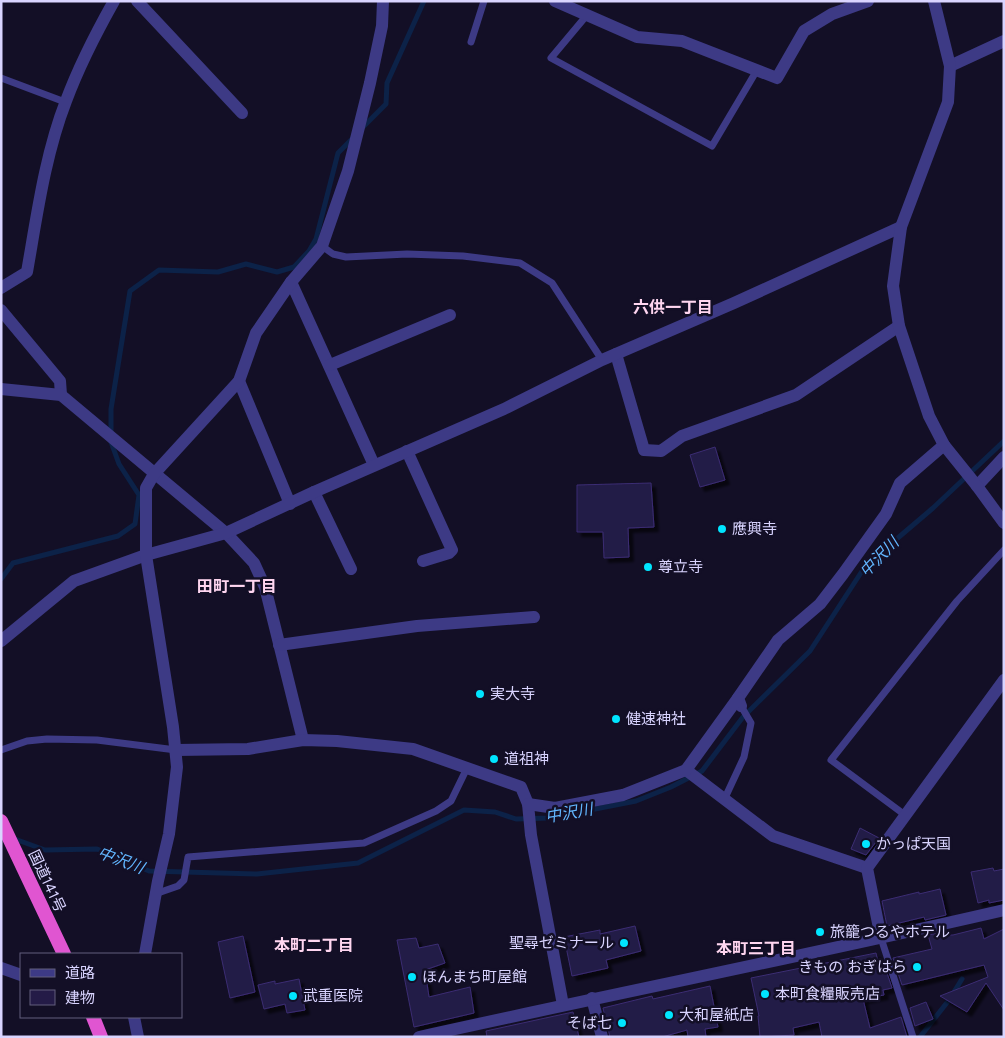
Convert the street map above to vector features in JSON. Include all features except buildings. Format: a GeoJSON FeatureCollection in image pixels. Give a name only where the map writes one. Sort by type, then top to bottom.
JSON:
{"type":"FeatureCollection","features":[{"type":"Feature","properties":{"kind":"highway","name":"国道141号"},"geometry":{"type":"LineString","coordinates":[[1,821],[64,953]]}},
{"type":"Feature","properties":{"kind":"highway"},"geometry":{"type":"LineString","coordinates":[[93,1018],[101,1037]]}},
{"type":"Feature","properties":{"kind":"street"},"geometry":{"type":"LineString","coordinates":[[1,288],[27,272],[48,162],[65,102],[94,36],[114,1]]}},
{"type":"Feature","properties":{"kind":"street"},"geometry":{"type":"LineString","coordinates":[[137,1],[242,113]]}},
{"type":"Feature","properties":{"kind":"street"},"geometry":{"type":"LineString","coordinates":[[145,953],[156,887],[170,834],[178,767],[146,556],[146,488],[154,474],[239,381],[256,333],[292,282],[322,246],[348,171],[370,83],[382,26],[383,1]]}},
{"type":"Feature","properties":{"kind":"street"},"geometry":{"type":"LineString","coordinates":[[555,1],[637,37],[682,41],[777,78],[804,31],[832,14],[868,1]]}},
{"type":"Feature","properties":{"kind":"street"},"geometry":{"type":"LineString","coordinates":[[934,1],[950,66],[948,102],[901,227],[893,286],[899,326],[929,416],[944,445],[1004,524]]}},
{"type":"Feature","properties":{"kind":"street"},"geometry":{"type":"LineString","coordinates":[[950,66],[1004,41]]}},
{"type":"Feature","properties":{"kind":"street"},"geometry":{"type":"LineString","coordinates":[[1,641],[74,581],[146,556],[226,533],[374,465],[504,409],[602,360],[734,303],[901,227]]}},
{"type":"Feature","properties":{"kind":"street"},"geometry":{"type":"LineString","coordinates":[[292,282],[374,465]]}},
{"type":"Feature","properties":{"kind":"street"},"geometry":{"type":"LineString","coordinates":[[1,310],[60,381],[60,395]]}},
{"type":"Feature","properties":{"kind":"street"},"geometry":{"type":"LineString","coordinates":[[330,365],[450,315]]}},
{"type":"Feature","properties":{"kind":"street"},"geometry":{"type":"LineString","coordinates":[[616,354],[644,450],[661,451],[682,436],[796,395],[899,326]]}},
{"type":"Feature","properties":{"kind":"street"},"geometry":{"type":"LineString","coordinates":[[239,381],[290,504]]}},
{"type":"Feature","properties":{"kind":"street"},"geometry":{"type":"LineString","coordinates":[[1,389],[60,395],[226,533],[254,563],[265,587],[303,740]]}},
{"type":"Feature","properties":{"kind":"street"},"geometry":{"type":"LineString","coordinates":[[527,808],[555,808],[623,795],[686,770],[740,702],[778,640],[820,604],[843,574],[886,514],[900,483],[944,445]]}},
{"type":"Feature","properties":{"kind":"street"},"geometry":{"type":"LineString","coordinates":[[407,451],[452,550],[423,561]]}},
{"type":"Feature","properties":{"kind":"street"},"geometry":{"type":"LineString","coordinates":[[976,485],[1004,457]]}},
{"type":"Feature","properties":{"kind":"street"},"geometry":{"type":"LineString","coordinates":[[314,492],[351,569]]}},
{"type":"Feature","properties":{"kind":"street"},"geometry":{"type":"LineString","coordinates":[[279,645],[417,626],[534,617]]}},
{"type":"Feature","properties":{"kind":"street"},"geometry":{"type":"LineString","coordinates":[[881,938],[867,868],[1004,680]]}},
{"type":"Feature","properties":{"kind":"street"},"geometry":{"type":"LineString","coordinates":[[176,750],[248,749],[303,740],[337,741],[413,749],[521,787],[527,808],[563,1005]]}},
{"type":"Feature","properties":{"kind":"street"},"geometry":{"type":"LineString","coordinates":[[686,770],[773,836],[867,868]]}},
{"type":"Feature","properties":{"kind":"street"},"geometry":{"type":"LineString","coordinates":[[419,1037],[1004,910]]}},
{"type":"Feature","properties":{"kind":"street"},"geometry":{"type":"LineString","coordinates":[[1,968],[20,975]]}},
{"type":"Feature","properties":{"kind":"street"},"geometry":{"type":"LineString","coordinates":[[592,998],[602,1037]]}},
{"type":"Feature","properties":{"kind":"street"},"geometry":{"type":"LineString","coordinates":[[134,1018],[138,1037]]}},
{"type":"Feature","properties":{"kind":"lane"},"geometry":{"type":"LineString","coordinates":[[471,42],[484,1]]}},
{"type":"Feature","properties":{"kind":"lane"},"geometry":{"type":"LineString","coordinates":[[587,15],[551,58],[712,146],[757,70]]}},
{"type":"Feature","properties":{"kind":"lane"},"geometry":{"type":"LineString","coordinates":[[1,78],[65,102]]}},
{"type":"Feature","properties":{"kind":"lane"},"geometry":{"type":"LineString","coordinates":[[322,246],[333,254],[346,257],[407,254],[463,256],[520,263],[552,283],[602,360]]}},
{"type":"Feature","properties":{"kind":"lane"},"geometry":{"type":"LineString","coordinates":[[905,815],[831,760],[958,601],[1004,550]]}},
{"type":"Feature","properties":{"kind":"lane"},"geometry":{"type":"LineString","coordinates":[[724,800],[744,757],[751,724],[740,702]]}},
{"type":"Feature","properties":{"kind":"lane"},"geometry":{"type":"LineString","coordinates":[[1,750],[27,741],[47,739],[97,740],[176,750]]}},
{"type":"Feature","properties":{"kind":"lane"},"geometry":{"type":"LineString","coordinates":[[156,887],[178,886],[184,880],[188,857],[364,843],[436,811],[451,801],[467,768]]}},
{"type":"Feature","properties":{"kind":"lane"},"geometry":{"type":"LineString","coordinates":[[881,938],[913,1036]]}},
{"type":"Feature","properties":{"kind":"waterway"},"geometry":{"type":"LineString","coordinates":[[362,128],[386,104],[387,83],[424,1]]}},
{"type":"Feature","properties":{"kind":"waterway"},"geometry":{"type":"LineString","coordinates":[[1,579],[13,563],[118,536],[135,524],[139,495],[119,464],[111,442],[111,409],[130,291],[159,270],[218,272],[246,264],[277,272],[294,267],[309,251],[316,239],[338,153],[353,138]]}},
{"type":"Feature","properties":{"kind":"waterway","name":"中沢川"},"geometry":{"type":"LineString","coordinates":[[12,838],[45,850],[97,849],[149,871],[257,874],[358,863],[464,810],[495,812],[516,819],[549,818],[636,801],[671,787],[702,771],[743,717],[810,651],[866,565],[933,508],[1004,441]]}},
{"type":"Feature","properties":{"kind":"waterway"},"geometry":{"type":"LineString","coordinates":[[920,1037],[949,1000],[962,979]]}},
{"type":"Feature","properties":{"kind":"place","name":"應興寺"},"geometry":{"type":"Point","coordinates":[722,529]}},
{"type":"Feature","properties":{"kind":"place","name":"尊立寺"},"geometry":{"type":"Point","coordinates":[648,567]}},
{"type":"Feature","properties":{"kind":"place","name":"実大寺"},"geometry":{"type":"Point","coordinates":[480,694]}},
{"type":"Feature","properties":{"kind":"place","name":"健速神社"},"geometry":{"type":"Point","coordinates":[616,719]}},
{"type":"Feature","properties":{"kind":"place","name":"道祖神"},"geometry":{"type":"Point","coordinates":[494,759]}},
{"type":"Feature","properties":{"kind":"place","name":"かっぱ天国"},"geometry":{"type":"Point","coordinates":[866,844]}},
{"type":"Feature","properties":{"kind":"place","name":"旅籠つるやホテル"},"geometry":{"type":"Point","coordinates":[820,932]}},
{"type":"Feature","properties":{"kind":"place","name":"聖尋ゼミナール"},"geometry":{"type":"Point","coordinates":[624,943]}},
{"type":"Feature","properties":{"kind":"place","name":"きもの おぎはら"},"geometry":{"type":"Point","coordinates":[917,967]}},
{"type":"Feature","properties":{"kind":"place","name":"ほんまち町屋館"},"geometry":{"type":"Point","coordinates":[412,977]}},
{"type":"Feature","properties":{"kind":"place","name":"本町食糧販売店"},"geometry":{"type":"Point","coordinates":[765,994]}},
{"type":"Feature","properties":{"kind":"place","name":"武重医院"},"geometry":{"type":"Point","coordinates":[293,996]}},
{"type":"Feature","properties":{"kind":"place","name":"大和屋紙店"},"geometry":{"type":"Point","coordinates":[669,1015]}},
{"type":"Feature","properties":{"kind":"place","name":"そば七"},"geometry":{"type":"Point","coordinates":[622,1023]}},
{"type":"Feature","properties":{"kind":"district","name":"六供一丁目"},"geometry":{"type":"Point","coordinates":[673,307]}},
{"type":"Feature","properties":{"kind":"district","name":"田町一丁目"},"geometry":{"type":"Point","coordinates":[237,586]}},
{"type":"Feature","properties":{"kind":"district","name":"本町二丁目"},"geometry":{"type":"Point","coordinates":[314,945]}},
{"type":"Feature","properties":{"kind":"district","name":"本町三丁目"},"geometry":{"type":"Point","coordinates":[756,948]}}]}
